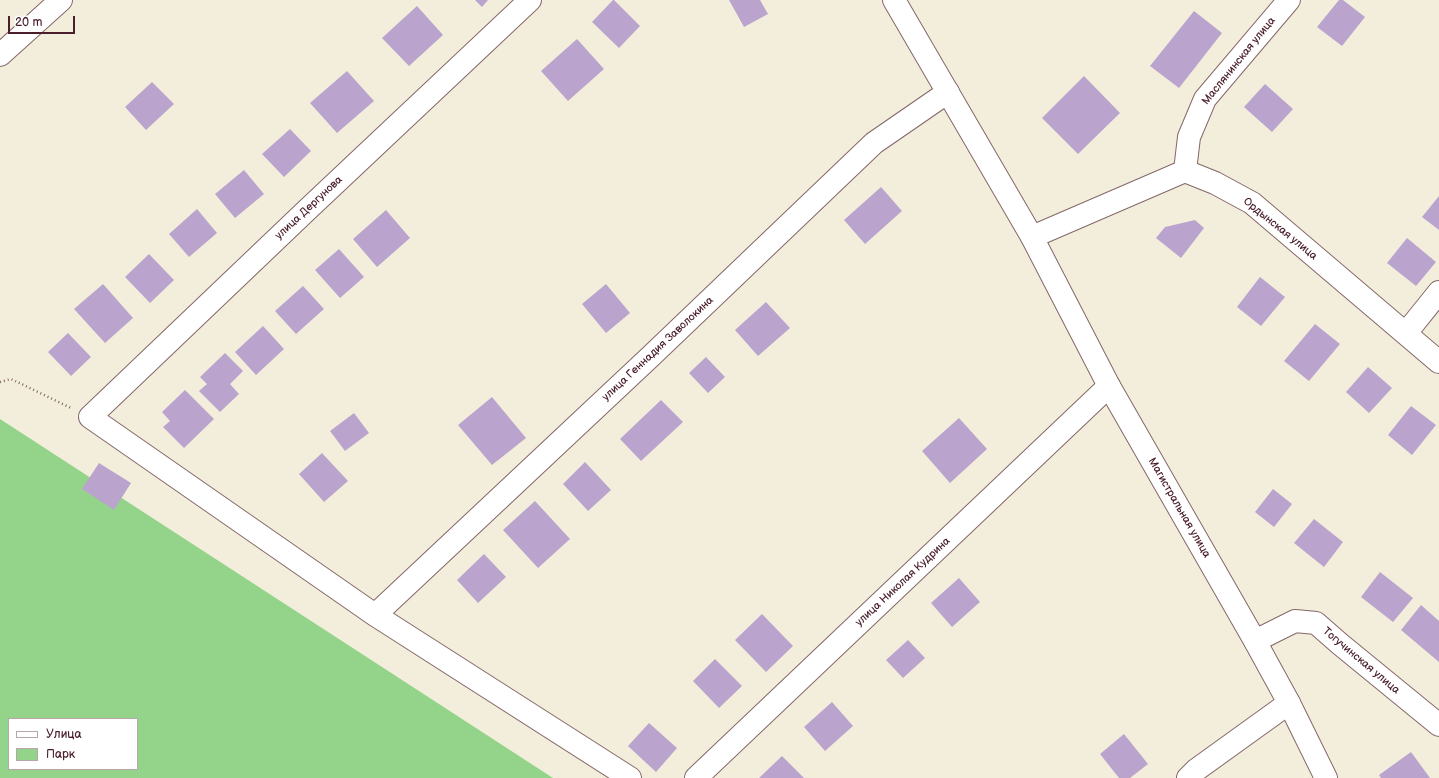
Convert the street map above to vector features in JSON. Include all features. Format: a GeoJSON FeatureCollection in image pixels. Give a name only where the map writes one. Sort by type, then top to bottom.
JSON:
{"type":"FeatureCollection","features":[{"type":"Feature","properties":{"kind":"street"},"geometry":{"type":"LineString","coordinates":[[0,55],[61,0]]}},
{"type":"Feature","properties":{"kind":"street","name":"улица Дергунова"},"geometry":{"type":"LineString","coordinates":[[90,417],[530,0]]}},
{"type":"Feature","properties":{"kind":"street","name":"Магистральная улица"},"geometry":{"type":"LineString","coordinates":[[894,0],[1032,238],[1110,386],[1289,703],[1326,778]]}},
{"type":"Feature","properties":{"kind":"street","name":"Маслянинская улица"},"geometry":{"type":"LineString","coordinates":[[1185,171],[1189,137],[1205,99],[1289,0]]}},
{"type":"Feature","properties":{"kind":"street","name":"улица Геннадия Заволокина"},"geometry":{"type":"LineString","coordinates":[[375,615],[638,368],[874,143],[948,92]]}},
{"type":"Feature","properties":{"kind":"street"},"geometry":{"type":"LineString","coordinates":[[1032,238],[1185,171]]}},
{"type":"Feature","properties":{"kind":"street","name":"Ордынская улица"},"geometry":{"type":"LineString","coordinates":[[1185,171],[1215,183],[1252,204],[1439,362]]}},
{"type":"Feature","properties":{"kind":"street"},"geometry":{"type":"LineString","coordinates":[[1406,333],[1439,292]]}},
{"type":"Feature","properties":{"kind":"street","name":"улица Николая Кудрина"},"geometry":{"type":"LineString","coordinates":[[696,778],[1110,386]]}},
{"type":"Feature","properties":{"kind":"street"},"geometry":{"type":"LineString","coordinates":[[90,417],[375,615],[630,778]]}},
{"type":"Feature","properties":{"kind":"street","name":"Тогучинская улица"},"geometry":{"type":"LineString","coordinates":[[1255,642],[1295,621],[1316,623],[1439,725]]}},
{"type":"Feature","properties":{"kind":"street"},"geometry":{"type":"LineString","coordinates":[[1188,778],[1196,770],[1289,703]]}},
{"type":"Feature","properties":{"kind":"path"},"geometry":{"type":"LineString","coordinates":[[0,382],[11,379],[90,417]]}},
{"type":"Feature","properties":{"kind":"green space"},"geometry":{"type":"Polygon","coordinates":[[[0,419],[553,778],[0,778],[0,419]]]}},
{"type":"Feature","properties":{"kind":"building"},"geometry":{"type":"Polygon","coordinates":[[[475,0],[488,0],[482,7],[475,0]]]}},
{"type":"Feature","properties":{"kind":"building"},"geometry":{"type":"Polygon","coordinates":[[[613,0],[640,26],[619,48],[592,22],[613,0]]]}},
{"type":"Feature","properties":{"kind":"building"},"geometry":{"type":"Polygon","coordinates":[[[729,0],[760,0],[768,14],[744,27],[729,0]]]}},
{"type":"Feature","properties":{"kind":"building"},"geometry":{"type":"Polygon","coordinates":[[[1339,0],[1343,0],[1365,17],[1342,46],[1317,27],[1339,0]]]}},
{"type":"Feature","properties":{"kind":"building"},"geometry":{"type":"Polygon","coordinates":[[[417,6],[443,35],[409,66],[382,38],[417,6]]]}},
{"type":"Feature","properties":{"kind":"building"},"geometry":{"type":"Polygon","coordinates":[[[1194,11],[1222,33],[1179,88],[1150,66],[1194,11]]]}},
{"type":"Feature","properties":{"kind":"building"},"geometry":{"type":"Polygon","coordinates":[[[577,39],[604,69],[568,101],[541,71],[577,39]]]}},
{"type":"Feature","properties":{"kind":"building"},"geometry":{"type":"Polygon","coordinates":[[[347,71],[374,101],[337,133],[310,103],[347,71]]]}},
{"type":"Feature","properties":{"kind":"building"},"geometry":{"type":"Polygon","coordinates":[[[1084,76],[1120,113],[1078,154],[1042,118],[1084,76]]]}},
{"type":"Feature","properties":{"kind":"building"},"geometry":{"type":"Polygon","coordinates":[[[152,82],[174,104],[146,130],[125,107],[152,82]]]}},
{"type":"Feature","properties":{"kind":"building"},"geometry":{"type":"Polygon","coordinates":[[[1265,84],[1293,109],[1272,132],[1244,107],[1265,84]]]}},
{"type":"Feature","properties":{"kind":"building"},"geometry":{"type":"Polygon","coordinates":[[[290,129],[311,151],[284,177],[262,154],[290,129]]]}},
{"type":"Feature","properties":{"kind":"building"},"geometry":{"type":"Polygon","coordinates":[[[244,170],[264,194],[235,218],[215,194],[244,170]]]}},
{"type":"Feature","properties":{"kind":"building"},"geometry":{"type":"Polygon","coordinates":[[[881,187],[902,211],[865,244],[844,220],[881,187]]]}},
{"type":"Feature","properties":{"kind":"building"},"geometry":{"type":"Polygon","coordinates":[[[1439,196],[1439,230],[1422,217],[1439,196]]]}},
{"type":"Feature","properties":{"kind":"building"},"geometry":{"type":"Polygon","coordinates":[[[197,209],[217,233],[189,257],[169,234],[197,209]]]}},
{"type":"Feature","properties":{"kind":"building"},"geometry":{"type":"Polygon","coordinates":[[[386,210],[410,238],[377,267],[353,239],[386,210]]]}},
{"type":"Feature","properties":{"kind":"building"},"geometry":{"type":"Polygon","coordinates":[[[1195,220],[1204,228],[1181,258],[1156,238],[1165,227],[1195,220]]]}},
{"type":"Feature","properties":{"kind":"building"},"geometry":{"type":"Polygon","coordinates":[[[1407,238],[1436,262],[1416,286],[1387,263],[1407,238]]]}},
{"type":"Feature","properties":{"kind":"building"},"geometry":{"type":"Polygon","coordinates":[[[339,249],[364,277],[340,298],[315,270],[339,249]]]}},
{"type":"Feature","properties":{"kind":"building"},"geometry":{"type":"Polygon","coordinates":[[[149,254],[174,280],[150,303],[125,277],[149,254]]]}},
{"type":"Feature","properties":{"kind":"building"},"geometry":{"type":"Polygon","coordinates":[[[1260,277],[1285,297],[1261,326],[1237,307],[1260,277]]]}},
{"type":"Feature","properties":{"kind":"building"},"geometry":{"type":"Polygon","coordinates":[[[103,284],[133,318],[105,343],[74,309],[103,284]]]}},
{"type":"Feature","properties":{"kind":"building"},"geometry":{"type":"Polygon","coordinates":[[[606,284],[630,313],[606,333],[582,304],[606,284]]]}},
{"type":"Feature","properties":{"kind":"building"},"geometry":{"type":"Polygon","coordinates":[[[303,286],[324,309],[296,334],[275,311],[303,286]]]}},
{"type":"Feature","properties":{"kind":"building"},"geometry":{"type":"Polygon","coordinates":[[[766,302],[790,328],[758,356],[735,330],[766,302]]]}},
{"type":"Feature","properties":{"kind":"building"},"geometry":{"type":"Polygon","coordinates":[[[1315,324],[1340,344],[1309,381],[1284,361],[1315,324]]]}},
{"type":"Feature","properties":{"kind":"building"},"geometry":{"type":"Polygon","coordinates":[[[263,326],[284,349],[256,375],[235,352],[263,326]]]}},
{"type":"Feature","properties":{"kind":"building"},"geometry":{"type":"Polygon","coordinates":[[[68,333],[91,357],[71,376],[48,352],[68,333]]]}},
{"type":"Feature","properties":{"kind":"building"},"geometry":{"type":"Polygon","coordinates":[[[225,353],[243,371],[230,384],[239,394],[220,412],[199,391],[207,384],[200,377],[225,353]]]}},
{"type":"Feature","properties":{"kind":"building"},"geometry":{"type":"Polygon","coordinates":[[[706,357],[725,377],[708,393],[689,373],[706,357]]]}},
{"type":"Feature","properties":{"kind":"building"},"geometry":{"type":"Polygon","coordinates":[[[1368,367],[1392,388],[1369,413],[1346,392],[1368,367]]]}},
{"type":"Feature","properties":{"kind":"building"},"geometry":{"type":"Polygon","coordinates":[[[185,390],[214,419],[184,448],[163,427],[170,421],[162,412],[185,390]]]}},
{"type":"Feature","properties":{"kind":"building"},"geometry":{"type":"Polygon","coordinates":[[[492,397],[526,438],[492,465],[458,425],[492,397]]]}},
{"type":"Feature","properties":{"kind":"building"},"geometry":{"type":"Polygon","coordinates":[[[661,400],[683,422],[641,461],[620,439],[661,400]]]}},
{"type":"Feature","properties":{"kind":"building"},"geometry":{"type":"Polygon","coordinates":[[[1411,406],[1436,425],[1412,455],[1388,435],[1411,406]]]}},
{"type":"Feature","properties":{"kind":"building"},"geometry":{"type":"Polygon","coordinates":[[[354,413],[369,433],[345,451],[330,431],[354,413]]]}},
{"type":"Feature","properties":{"kind":"building"},"geometry":{"type":"Polygon","coordinates":[[[959,418],[987,449],[950,483],[922,451],[959,418]]]}},
{"type":"Feature","properties":{"kind":"building"},"geometry":{"type":"Polygon","coordinates":[[[322,453],[348,481],[324,502],[299,474],[322,453]]]}},
{"type":"Feature","properties":{"kind":"building"},"geometry":{"type":"Polygon","coordinates":[[[585,462],[611,490],[588,511],[563,484],[585,462]]]}},
{"type":"Feature","properties":{"kind":"building"},"geometry":{"type":"Polygon","coordinates":[[[99,463],[131,483],[114,510],[82,489],[99,463]]]}},
{"type":"Feature","properties":{"kind":"building"},"geometry":{"type":"Polygon","coordinates":[[[1273,489],[1292,504],[1274,527],[1255,512],[1273,489]]]}},
{"type":"Feature","properties":{"kind":"building"},"geometry":{"type":"Polygon","coordinates":[[[535,501],[570,539],[538,568],[503,530],[535,501]]]}},
{"type":"Feature","properties":{"kind":"building"},"geometry":{"type":"Polygon","coordinates":[[[1314,519],[1343,542],[1324,567],[1294,543],[1314,519]]]}},
{"type":"Feature","properties":{"kind":"building"},"geometry":{"type":"Polygon","coordinates":[[[484,554],[506,577],[478,603],[457,580],[484,554]]]}},
{"type":"Feature","properties":{"kind":"building"},"geometry":{"type":"Polygon","coordinates":[[[1380,572],[1413,598],[1393,622],[1361,597],[1380,572]]]}},
{"type":"Feature","properties":{"kind":"building"},"geometry":{"type":"Polygon","coordinates":[[[959,578],[980,602],[952,627],[931,603],[959,578]]]}},
{"type":"Feature","properties":{"kind":"building"},"geometry":{"type":"Polygon","coordinates":[[[1421,605],[1439,621],[1439,662],[1401,630],[1421,605]]]}},
{"type":"Feature","properties":{"kind":"building"},"geometry":{"type":"Polygon","coordinates":[[[762,614],[793,646],[766,672],[735,640],[762,614]]]}},
{"type":"Feature","properties":{"kind":"building"},"geometry":{"type":"Polygon","coordinates":[[[908,640],[925,658],[903,678],[886,660],[908,640]]]}},
{"type":"Feature","properties":{"kind":"building"},"geometry":{"type":"Polygon","coordinates":[[[715,659],[742,686],[719,708],[693,681],[715,659]]]}},
{"type":"Feature","properties":{"kind":"building"},"geometry":{"type":"Polygon","coordinates":[[[832,702],[853,726],[825,751],[804,727],[832,702]]]}},
{"type":"Feature","properties":{"kind":"building"},"geometry":{"type":"Polygon","coordinates":[[[649,723],[677,748],[656,772],[628,746],[649,723]]]}},
{"type":"Feature","properties":{"kind":"building"},"geometry":{"type":"Polygon","coordinates":[[[1124,734],[1148,764],[1130,778],[1119,778],[1100,754],[1124,734]]]}},
{"type":"Feature","properties":{"kind":"building"},"geometry":{"type":"Polygon","coordinates":[[[1411,752],[1430,778],[1381,778],[1379,775],[1411,752]]]}},
{"type":"Feature","properties":{"kind":"building"},"geometry":{"type":"Polygon","coordinates":[[[782,756],[804,778],[759,778],[782,756]]]}}]}
